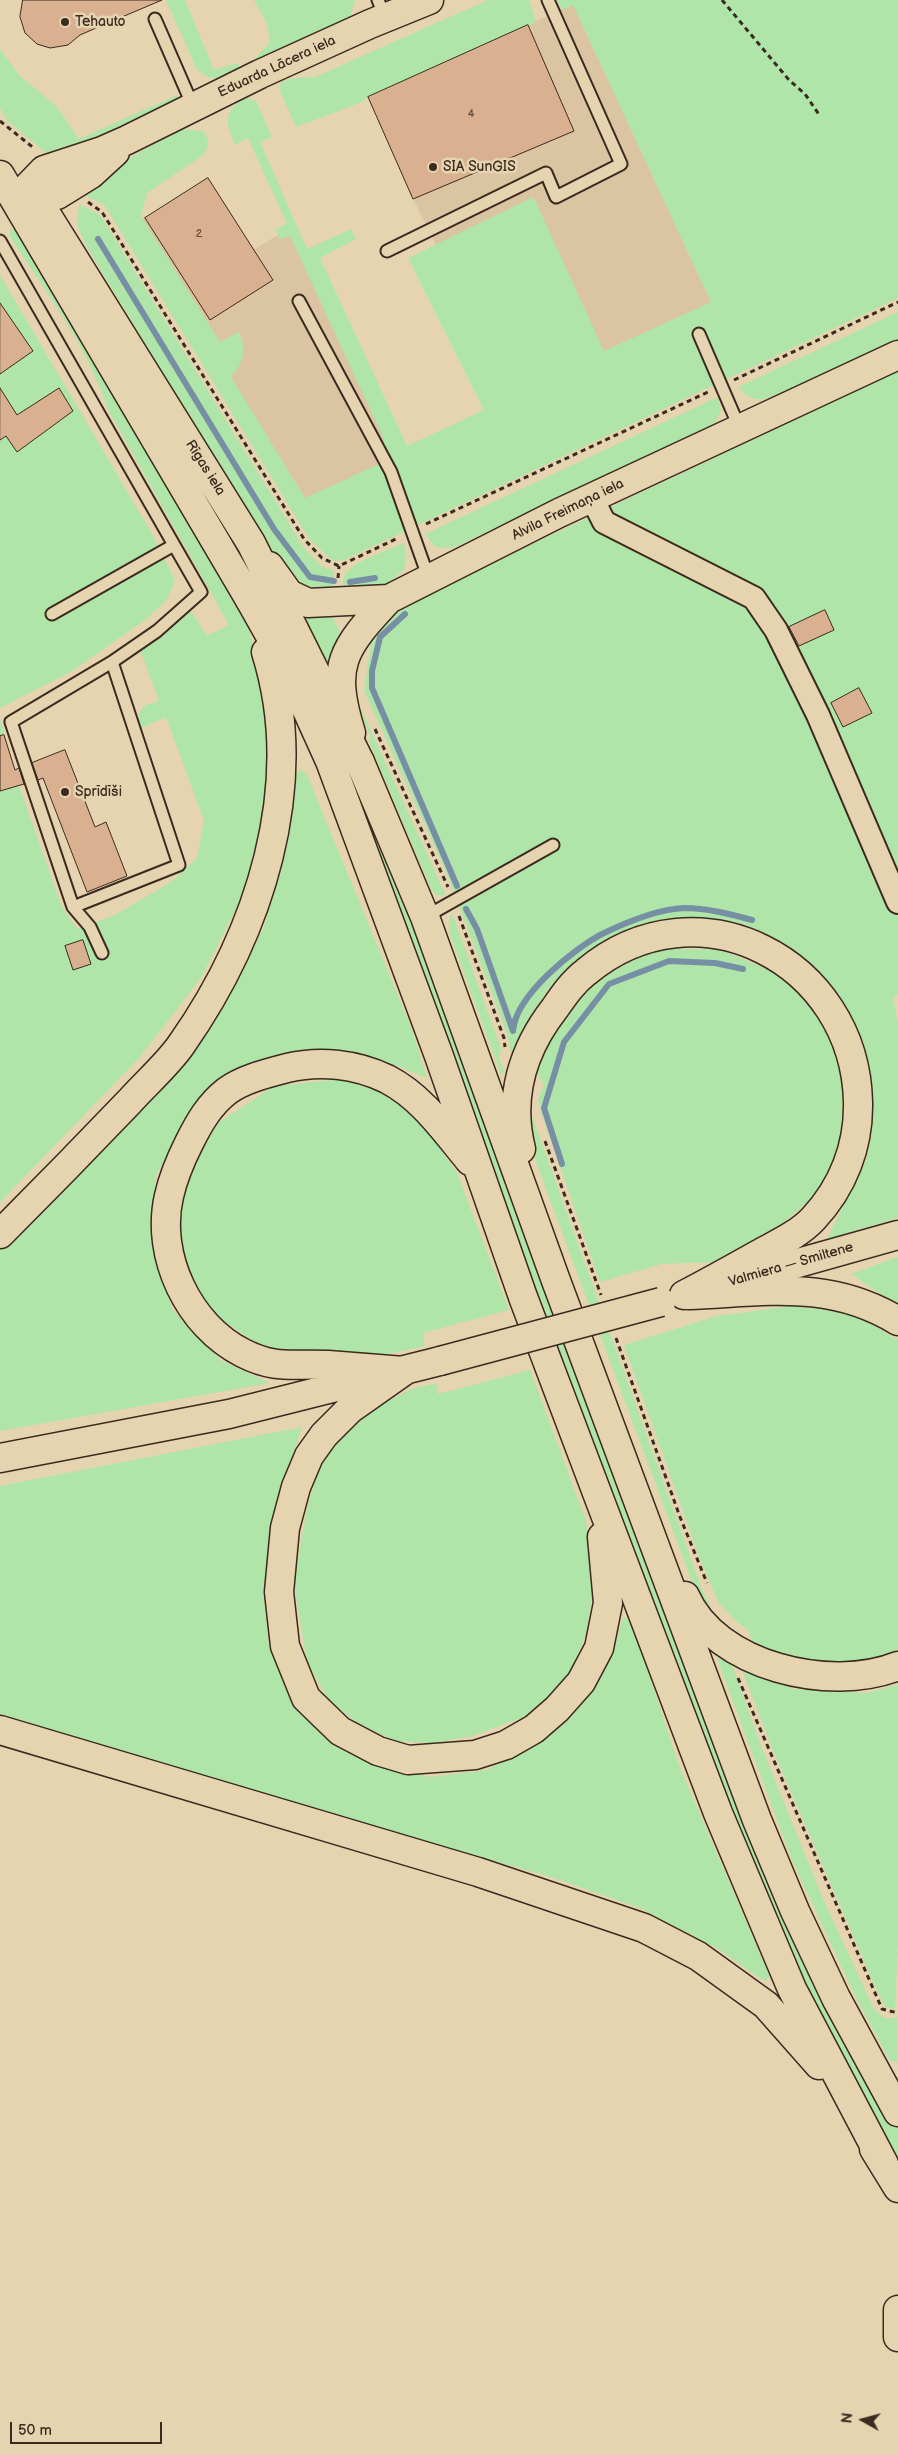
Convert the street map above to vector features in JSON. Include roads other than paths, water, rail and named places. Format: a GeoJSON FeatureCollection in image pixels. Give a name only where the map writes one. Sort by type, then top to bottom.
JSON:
{"type":"FeatureCollection","features":[{"type":"Feature","properties":{"kind":"main road","name":"Eduarda Lācera iela"},"geometry":{"type":"LineString","coordinates":[[8,203],[58,195],[91,174],[128,140],[382,9],[429,0]]}},
{"type":"Feature","properties":{"kind":"main road","name":"Rīgas iela"},"geometry":{"type":"LineString","coordinates":[[0,175],[8,203],[250,600]]}},
{"type":"Feature","properties":{"kind":"main road","name":"Rīgas iela"},"geometry":{"type":"LineString","coordinates":[[8,203],[48,217],[252,543],[360,762]]}},
{"type":"Feature","properties":{"kind":"main road","name":"Alvila Freimaņa iela"},"geometry":{"type":"LineString","coordinates":[[252,543],[289,594],[308,603],[389,599],[559,513],[898,355]]}},
{"type":"Feature","properties":{"kind":"main road"},"geometry":{"type":"LineString","coordinates":[[389,599],[361,629],[346,653],[341,680],[344,710],[360,762],[425,917],[555,1278],[757,1820],[836,1998],[898,2112]]}},
{"type":"Feature","properties":{"kind":"main road"},"geometry":{"type":"LineString","coordinates":[[250,600],[286,664],[330,761],[481,1175],[523,1298],[718,1813],[792,1989],[884,2164]]}},
{"type":"Feature","properties":{"kind":"main road"},"geometry":{"type":"LineString","coordinates":[[0,1234],[81,1153],[180,1047],[220,984],[246,927],[273,843],[282,760],[279,704],[272,671],[250,600]]}},
{"type":"Feature","properties":{"kind":"main road"},"geometry":{"type":"LineString","coordinates":[[555,1278],[520,1145],[515,1113],[517,1083],[527,1054],[545,1020],[569,988],[585,973],[605,958],[632,944],[655,937],[684,933],[710,933],[738,938],[766,950],[791,966],[820,996],[834,1015],[854,1062],[858,1116],[854,1146],[846,1171],[829,1200],[811,1221],[788,1238],[672,1299]]}},
{"type":"Feature","properties":{"kind":"main road"},"geometry":{"type":"LineString","coordinates":[[404,1371],[326,1365],[272,1365],[243,1353],[216,1336],[188,1303],[175,1272],[167,1235],[168,1197],[182,1155],[202,1118],[227,1091],[277,1070],[300,1065],[328,1064],[369,1072],[388,1079],[414,1097],[430,1112],[481,1175]]}},
{"type":"Feature","properties":{"kind":"main road","name":"Valmiera — Smiltene"},"geometry":{"type":"LineString","coordinates":[[672,1299],[898,1235]]}},
{"type":"Feature","properties":{"kind":"main road"},"geometry":{"type":"LineString","coordinates":[[0,1458],[229,1414],[404,1371],[672,1299],[818,1292],[858,1301],[898,1321]]}},
{"type":"Feature","properties":{"kind":"main road"},"geometry":{"type":"LineString","coordinates":[[404,1371],[350,1409],[324,1435],[306,1464],[296,1487],[286,1528],[279,1592],[285,1646],[306,1698],[340,1730],[378,1751],[408,1760],[475,1755],[513,1741],[534,1729],[557,1709],[581,1682],[599,1648],[608,1603],[600,1503]]}},
{"type":"Feature","properties":{"kind":"main road"},"geometry":{"type":"LineString","coordinates":[[617,1442],[692,1610],[708,1629],[740,1652],[792,1671],[826,1677],[856,1677],[898,1666]]}},
{"type":"Feature","properties":{"kind":"main road"},"geometry":{"type":"LineString","coordinates":[[0,1730],[478,1872],[644,1928],[698,1956],[766,2005],[827,2074],[898,2188]]}},
{"type":"Feature","properties":{"kind":"main road"},"geometry":{"type":"LineString","coordinates":[[898,2310],[898,2337]]}},
{"type":"Feature","properties":{"kind":"street"},"geometry":{"type":"LineString","coordinates":[[592,498],[604,522],[754,598],[776,630],[818,715],[898,902]]}},
{"type":"Feature","properties":{"kind":"lane"},"geometry":{"type":"LineString","coordinates":[[386,251],[546,173],[556,197],[621,164],[548,0]]}},
{"type":"Feature","properties":{"kind":"lane"},"geometry":{"type":"LineString","coordinates":[[155,19],[188,97],[198,104]]}},
{"type":"Feature","properties":{"kind":"lane"},"geometry":{"type":"LineString","coordinates":[[0,241],[201,592],[157,632],[112,662],[11,722],[73,907],[90,927],[102,953]]}},
{"type":"Feature","properties":{"kind":"lane"},"geometry":{"type":"LineString","coordinates":[[299,301],[391,472],[429,579]]}},
{"type":"Feature","properties":{"kind":"lane"},"geometry":{"type":"LineString","coordinates":[[699,334],[740,429]]}},
{"type":"Feature","properties":{"kind":"lane"},"geometry":{"type":"LineString","coordinates":[[52,614],[174,545]]}},
{"type":"Feature","properties":{"kind":"lane"},"geometry":{"type":"LineString","coordinates":[[73,907],[179,865],[112,662]]}},
{"type":"Feature","properties":{"kind":"lane"},"geometry":{"type":"LineString","coordinates":[[425,917],[553,845]]}},
{"type":"Feature","properties":{"kind":"waterway"},"geometry":{"type":"LineString","coordinates":[[98,239],[274,529],[310,577],[334,581]]}},
{"type":"Feature","properties":{"kind":"waterway"},"geometry":{"type":"LineString","coordinates":[[350,582],[375,578]]}},
{"type":"Feature","properties":{"kind":"waterway"},"geometry":{"type":"LineString","coordinates":[[405,614],[380,637],[372,671],[372,688],[457,886]]}},
{"type":"Feature","properties":{"kind":"waterway"},"geometry":{"type":"LineString","coordinates":[[466,909],[477,929],[513,1031],[516,1017],[524,1003],[548,974],[577,950],[604,933],[653,913],[684,908],[710,910],[752,920]]}},
{"type":"Feature","properties":{"kind":"waterway"},"geometry":{"type":"LineString","coordinates":[[562,1164],[544,1108],[564,1042],[609,984],[669,961],[715,963],[743,969]]}},
{"type":"Feature","properties":{"kind":"place","name":"Tehauto"},"geometry":{"type":"Point","coordinates":[65,22]}},
{"type":"Feature","properties":{"kind":"place","name":"SIA SunGIS"},"geometry":{"type":"Point","coordinates":[433,167]}},
{"type":"Feature","properties":{"kind":"place","name":"Sprīdīši"},"geometry":{"type":"Point","coordinates":[65,792]}}]}
